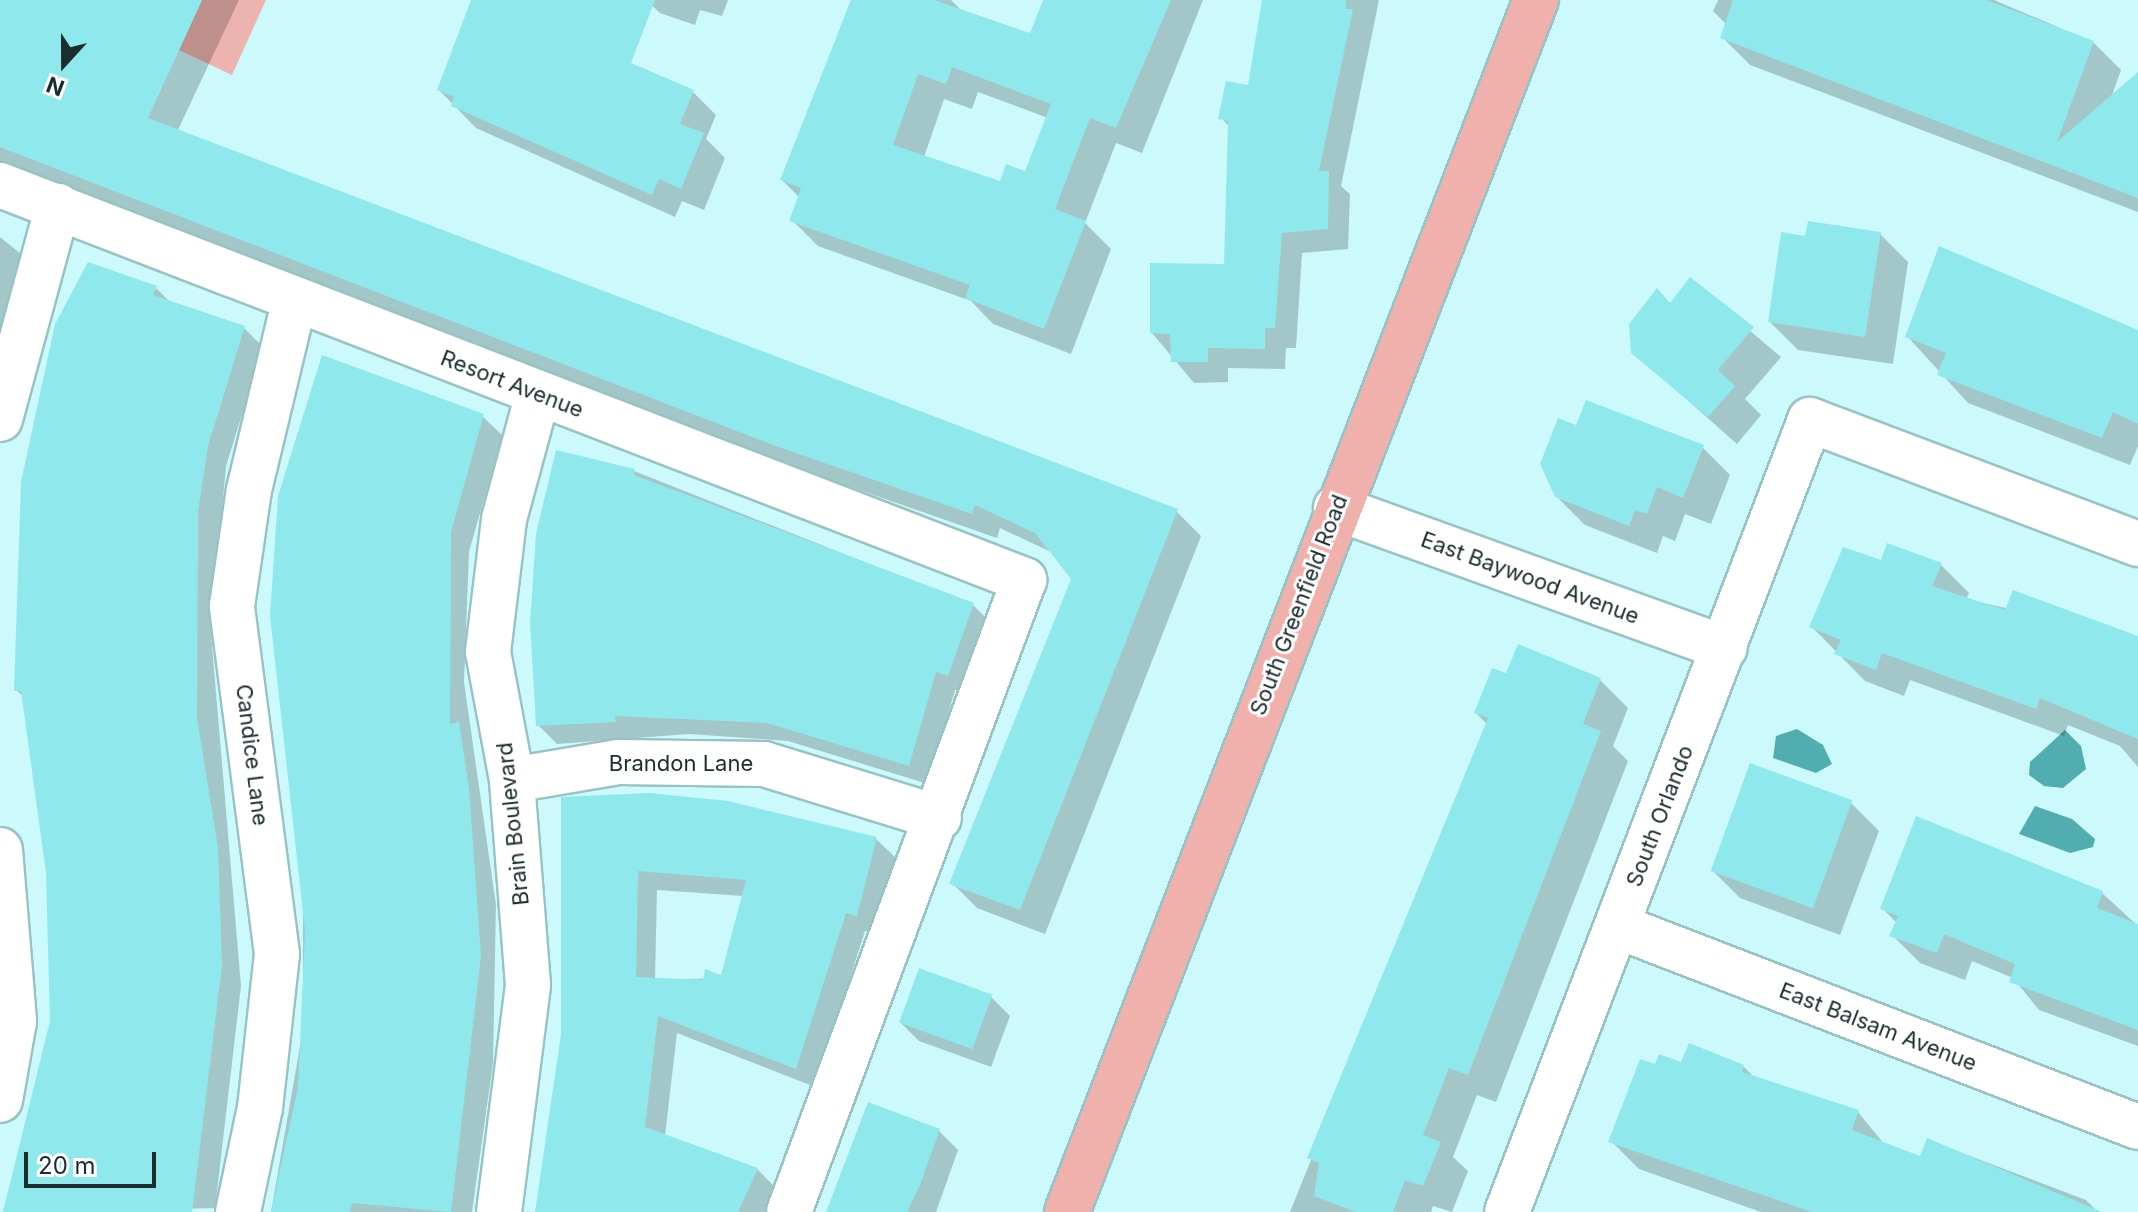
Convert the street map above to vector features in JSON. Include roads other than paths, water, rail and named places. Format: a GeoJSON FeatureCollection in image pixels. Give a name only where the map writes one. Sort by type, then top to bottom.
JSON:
{"type":"FeatureCollection","features":[{"type":"Feature","properties":{"kind":"main road","name":"South Greenfield Road"},"geometry":{"type":"LineString","coordinates":[[1067,1212],[1336,508],[1536,0]]}},
{"type":"Feature","properties":{"kind":"street","name":"Resort Avenue"},"geometry":{"type":"LineString","coordinates":[[0,185],[294,302],[1024,580],[939,818]]}},
{"type":"Feature","properties":{"kind":"street"},"geometry":{"type":"LineString","coordinates":[[0,419],[58,206]]}},
{"type":"Feature","properties":{"kind":"street","name":"Candice Lane"},"geometry":{"type":"LineString","coordinates":[[238,1212],[260,1108],[277,954],[232,606],[249,490],[294,302]]}},
{"type":"Feature","properties":{"kind":"street","name":"Brain Boulevard"},"geometry":{"type":"LineString","coordinates":[[499,1212],[528,985],[512,780],[488,652],[504,519],[538,394]]}},
{"type":"Feature","properties":{"kind":"street","name":"South Orlando"},"geometry":{"type":"LineString","coordinates":[[1507,1212],[1810,420],[2138,544]]}},
{"type":"Feature","properties":{"kind":"street","name":"East Baywood Avenue"},"geometry":{"type":"LineString","coordinates":[[1336,508],[1725,648]]}},
{"type":"Feature","properties":{"kind":"street","name":"Brandon Lane"},"geometry":{"type":"LineString","coordinates":[[512,780],[618,762],[764,764],[939,818]]}},
{"type":"Feature","properties":{"kind":"street"},"geometry":{"type":"LineString","coordinates":[[789,1212],[939,818]]}},
{"type":"Feature","properties":{"kind":"street"},"geometry":{"type":"LineString","coordinates":[[0,850],[14,1021],[0,1100]]}},
{"type":"Feature","properties":{"kind":"street","name":"East Balsam Avenue"},"geometry":{"type":"LineString","coordinates":[[1617,926],[2138,1127]]}},
{"type":"Feature","properties":{"kind":"water"},"geometry":{"type":"Polygon","coordinates":[[[1797,729],[1823,745],[1832,764],[1816,773],[1773,758],[1776,736],[1797,729]]]}},
{"type":"Feature","properties":{"kind":"water"},"geometry":{"type":"Polygon","coordinates":[[[2065,730],[2081,746],[2086,769],[2063,788],[2044,786],[2029,775],[2030,762],[2065,730]]]}},
{"type":"Feature","properties":{"kind":"water"},"geometry":{"type":"Polygon","coordinates":[[[2035,806],[2072,819],[2095,839],[2093,847],[2070,853],[2019,834],[2035,806]]]}}]}
